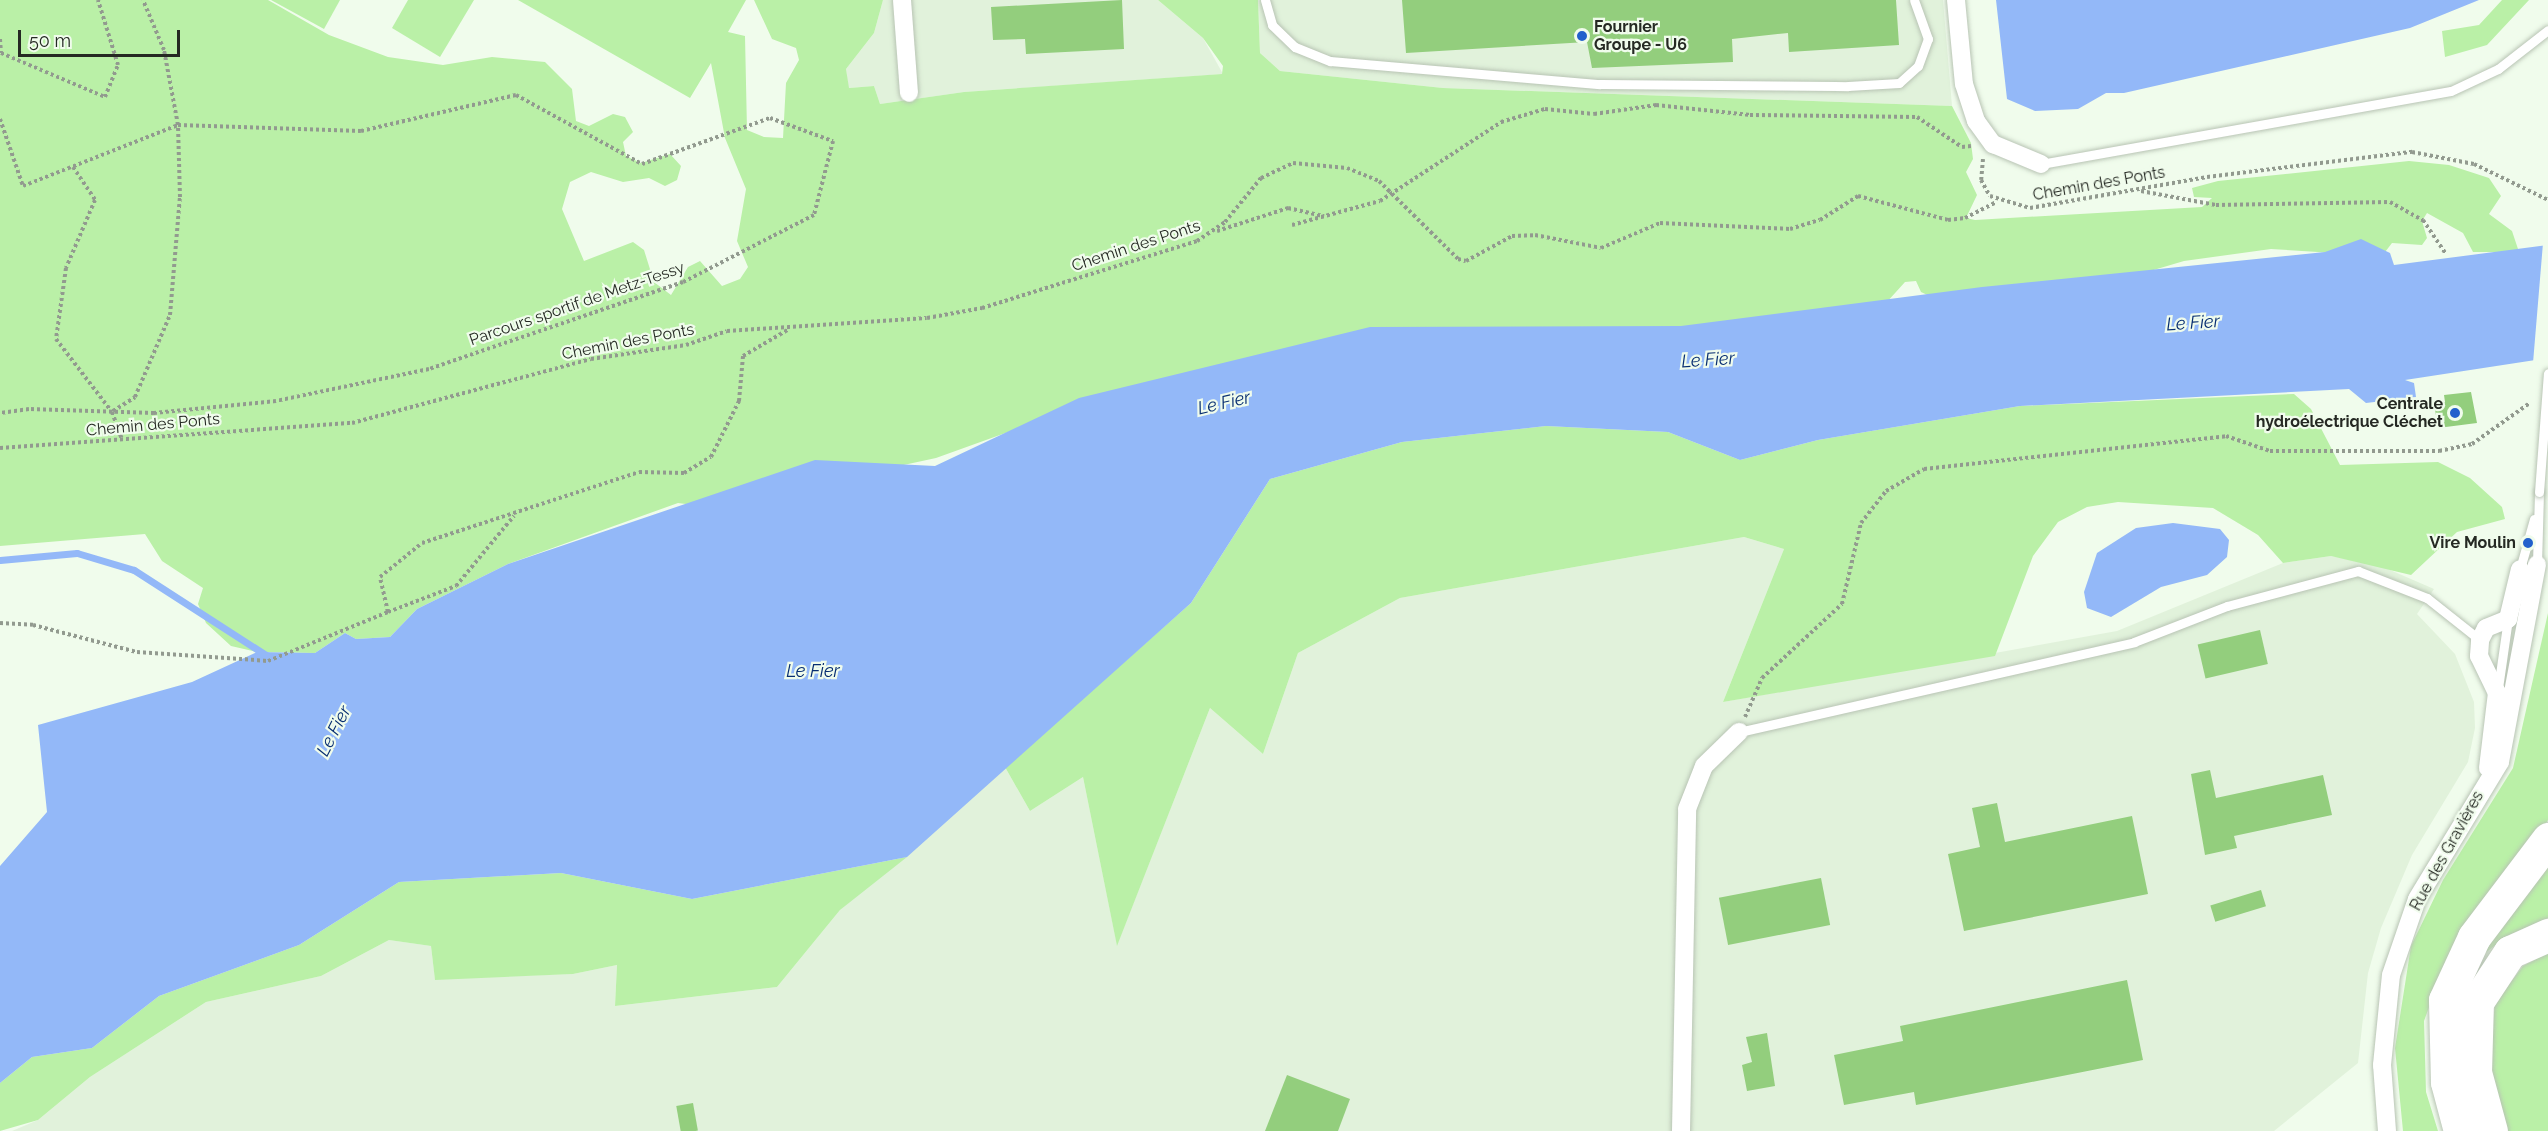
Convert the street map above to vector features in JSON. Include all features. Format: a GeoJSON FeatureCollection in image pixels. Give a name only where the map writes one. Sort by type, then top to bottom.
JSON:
{"type":"FeatureCollection","features":[{"type":"Feature","properties":{"kind":"highway"},"geometry":{"type":"LineString","coordinates":[[2460,1131],[2447,1082],[2445,1000],[2474,937],[2548,839]]}},
{"type":"Feature","properties":{"kind":"highway"},"geometry":{"type":"LineString","coordinates":[[2491,1131],[2475,1072],[2477,1002],[2510,952],[2548,935]]}},
{"type":"Feature","properties":{"kind":"street"},"geometry":{"type":"LineString","coordinates":[[902,0],[909,93]]}},
{"type":"Feature","properties":{"kind":"street"},"geometry":{"type":"LineString","coordinates":[[1956,0],[1968,103],[1989,139],[2041,164]]}},
{"type":"Feature","properties":{"kind":"street","name":"Rue des Gravières"},"geometry":{"type":"LineString","coordinates":[[2508,619],[2529,566]]}},
{"type":"Feature","properties":{"kind":"street","name":"Rue des Gravières"},"geometry":{"type":"LineString","coordinates":[[2387,1131],[2382,1065],[2391,975],[2417,899],[2500,762],[2508,734],[2528,631],[2529,566]]}},
{"type":"Feature","properties":{"kind":"street"},"geometry":{"type":"LineString","coordinates":[[2497,693],[2478,656],[2480,640],[2486,628],[2508,619],[2528,631]]}},
{"type":"Feature","properties":{"kind":"street","name":"Rue des Gravières"},"geometry":{"type":"LineString","coordinates":[[2485,784],[2497,693]]}},
{"type":"Feature","properties":{"kind":"street"},"geometry":{"type":"LineString","coordinates":[[1681,1131],[1687,809],[1704,766],[1739,732]]}},
{"type":"Feature","properties":{"kind":"lane"},"geometry":{"type":"LineString","coordinates":[[1265,0],[1272,25],[1295,47],[1330,61],[1600,84],[1848,86],[1899,83],[1918,66],[1928,39],[1914,0]]}},
{"type":"Feature","properties":{"kind":"lane"},"geometry":{"type":"LineString","coordinates":[[2041,164],[2451,91],[2498,69],[2548,30]]}},
{"type":"Feature","properties":{"kind":"lane"},"geometry":{"type":"LineString","coordinates":[[2538,505],[2548,373]]}},
{"type":"Feature","properties":{"kind":"lane","name":"Rue des Gravières"},"geometry":{"type":"LineString","coordinates":[[2529,566],[2538,505]]}},
{"type":"Feature","properties":{"kind":"lane","name":"Rue des Gravières"},"geometry":{"type":"LineString","coordinates":[[2529,566],[2538,505]]}},
{"type":"Feature","properties":{"kind":"lane"},"geometry":{"type":"LineString","coordinates":[[1739,732],[2134,642],[2227,606],[2358,571],[2427,598],[2480,640]]}},
{"type":"Feature","properties":{"kind":"lane","name":"Rue des Gravières"},"geometry":{"type":"LineString","coordinates":[[2497,693],[2508,619]]}},
{"type":"Feature","properties":{"kind":"path"},"geometry":{"type":"LineString","coordinates":[[0,39],[1,53],[105,97],[118,66],[98,0]]}},
{"type":"Feature","properties":{"kind":"path"},"geometry":{"type":"LineString","coordinates":[[112,412],[135,397],[170,315],[180,197],[178,125],[164,50],[143,0]]}},
{"type":"Feature","properties":{"kind":"path","name":"Parcours sportif de Metz-Tessy"},"geometry":{"type":"LineString","coordinates":[[0,119],[23,186],[178,125],[361,131],[516,95],[642,164],[770,118],[833,141],[814,215],[683,282],[429,369],[276,401],[154,413],[0,413]]}},
{"type":"Feature","properties":{"kind":"path"},"geometry":{"type":"LineString","coordinates":[[1292,225],[1357,211],[1393,193],[1501,122],[1545,109],[1594,114],[1656,105],[1750,115],[1917,117],[1962,147],[1989,139]]}},
{"type":"Feature","properties":{"kind":"path"},"geometry":{"type":"LineString","coordinates":[[1989,139],[1980,168],[1984,188],[1996,202]]}},
{"type":"Feature","properties":{"kind":"path","name":"Chemin des Ponts"},"geometry":{"type":"LineString","coordinates":[[0,448],[352,423],[591,359],[686,345],[738,329],[790,329],[982,308],[1216,231],[1261,178],[1293,163],[1347,168],[1393,193],[1445,247],[1466,261],[1512,237],[1535,235],[1601,248],[1660,223],[1790,229],[1820,220],[1858,196],[1948,220],[1965,218],[1996,202],[2047,207],[2206,177],[2432,152],[2474,164],[2548,200]]}},
{"type":"Feature","properties":{"kind":"path"},"geometry":{"type":"LineString","coordinates":[[73,166],[95,200],[66,268],[56,339],[112,412],[122,439]]}},
{"type":"Feature","properties":{"kind":"path"},"geometry":{"type":"LineString","coordinates":[[2141,191],[2216,205],[2390,202],[2423,220],[2445,253]]}},
{"type":"Feature","properties":{"kind":"path"},"geometry":{"type":"LineString","coordinates":[[1216,231],[1288,208],[1324,217]]}},
{"type":"Feature","properties":{"kind":"path"},"geometry":{"type":"LineString","coordinates":[[388,612],[380,577],[422,543],[515,515],[639,472],[684,473],[711,457],[739,401],[743,356],[790,329]]}},
{"type":"Feature","properties":{"kind":"path"},"geometry":{"type":"LineString","coordinates":[[1739,732],[1762,678],[1842,604],[1861,523],[1886,491],[1924,470],[2226,436],[2270,451],[2439,451],[2472,444],[2541,399]]}},
{"type":"Feature","properties":{"kind":"path"},"geometry":{"type":"LineString","coordinates":[[0,623],[33,625],[137,652],[268,661],[456,586],[515,515]]}},
{"type":"Feature","properties":{"kind":"shaded area"},"geometry":{"type":"Polygon","coordinates":[[[883,0],[1158,0],[1203,38],[1223,74],[964,92],[880,104],[874,86],[848,88],[846,69],[874,33],[883,0]]]}},
{"type":"Feature","properties":{"kind":"shaded area"},"geometry":{"type":"Polygon","coordinates":[[[1258,0],[1943,0],[1952,106],[1443,88],[1280,71],[1260,53],[1258,0]]]}},
{"type":"Feature","properties":{"kind":"shaded area"},"geometry":{"type":"Polygon","coordinates":[[[1744,537],[1784,549],[1723,702],[2117,631],[2283,563],[2331,556],[2374,563],[2434,589],[2417,614],[2455,654],[2474,702],[2475,728],[2468,762],[2412,855],[2381,928],[2368,973],[2358,1063],[2274,1131],[12,1131],[38,1120],[90,1077],[206,1002],[321,976],[389,940],[431,946],[435,979],[573,974],[617,965],[615,1006],[777,987],[840,910],[1005,767],[1030,811],[1083,777],[1117,945],[1210,708],[1263,754],[1298,653],[1400,598],[1744,537]]]}},
{"type":"Feature","properties":{"kind":"green space"},"geometry":{"type":"Polygon","coordinates":[[[0,0],[268,0],[329,35],[388,57],[443,65],[492,57],[545,62],[572,89],[576,121],[589,126],[613,114],[625,117],[633,132],[623,142],[626,156],[641,163],[670,154],[681,166],[677,180],[665,186],[649,178],[623,182],[591,172],[570,182],[562,209],[584,261],[633,242],[644,250],[654,282],[671,295],[688,267],[700,261],[722,286],[740,279],[748,267],[737,241],[746,189],[725,138],[711,63],[690,98],[518,0],[746,0],[728,32],[745,36],[747,130],[764,137],[783,138],[786,83],[799,60],[796,48],[772,39],[754,0],[883,0],[874,33],[846,69],[849,88],[874,86],[880,104],[964,92],[1222,74],[1223,66],[1203,38],[1158,0],[1258,0],[1260,53],[1280,71],[1443,88],[1952,106],[1971,143],[1973,159],[1966,172],[1977,195],[1966,218],[1975,220],[2202,207],[2212,198],[2194,197],[2192,188],[2218,181],[2409,161],[2449,165],[2489,178],[2501,196],[2489,214],[2512,231],[2519,252],[2473,252],[2463,233],[2427,213],[2422,221],[2427,238],[2422,245],[2392,243],[2382,256],[2271,249],[2184,261],[2130,277],[1938,300],[1921,292],[1916,281],[1905,282],[1886,303],[1011,431],[936,458],[709,507],[678,503],[508,564],[417,609],[390,637],[356,639],[345,633],[315,653],[257,652],[231,646],[206,623],[198,604],[203,588],[162,561],[145,534],[0,546],[0,0]]]}},
{"type":"Feature","properties":{"kind":"green space"},"geometry":{"type":"Polygon","coordinates":[[[271,0],[340,0],[324,29],[271,0]]]}},
{"type":"Feature","properties":{"kind":"green space"},"geometry":{"type":"Polygon","coordinates":[[[408,0],[474,0],[440,57],[392,28],[408,0]]]}},
{"type":"Feature","properties":{"kind":"green space"},"geometry":{"type":"Polygon","coordinates":[[[2502,0],[2529,0],[2487,45],[2445,57],[2442,31],[2479,25],[2502,0]]]}},
{"type":"Feature","properties":{"kind":"green space"},"geometry":{"type":"Polygon","coordinates":[[[2294,394],[2311,409],[2340,465],[2438,462],[2470,478],[2502,507],[2505,519],[2457,532],[2411,575],[2331,556],[2283,563],[2258,535],[2213,508],[2118,502],[2087,507],[2058,522],[2033,556],[1995,656],[1723,702],[1784,549],[1744,537],[1400,598],[1298,653],[1263,754],[1210,708],[1117,946],[1083,777],[1030,811],[1005,767],[1191,603],[1270,479],[1402,442],[1546,426],[1668,432],[1740,460],[1818,440],[2020,406],[2294,394]]]}},
{"type":"Feature","properties":{"kind":"green space"},"geometry":{"type":"Polygon","coordinates":[[[2548,613],[2548,820],[2440,977],[2424,1021],[2426,1092],[2438,1131],[2403,1131],[2395,1048],[2411,946],[2443,880],[2513,768],[2548,613]]]}},
{"type":"Feature","properties":{"kind":"green space"},"geometry":{"type":"Polygon","coordinates":[[[907,857],[840,910],[777,987],[615,1006],[617,965],[573,974],[435,980],[431,946],[389,940],[321,976],[206,1002],[90,1077],[38,1120],[0,1131],[0,1083],[32,1057],[92,1048],[159,996],[299,945],[399,882],[561,873],[692,899],[907,857]]]}},
{"type":"Feature","properties":{"kind":"green space"},"geometry":{"type":"Polygon","coordinates":[[[2548,863],[2548,918],[2507,936],[2471,964],[2548,863]]]}},
{"type":"Feature","properties":{"kind":"green space"},"geometry":{"type":"Polygon","coordinates":[[[2548,953],[2548,1131],[2506,1131],[2489,1061],[2495,1003],[2523,966],[2548,953]]]}},
{"type":"Feature","properties":{"kind":"water"},"geometry":{"type":"Polygon","coordinates":[[[1996,0],[2479,0],[2410,28],[2124,93],[2106,93],[2078,109],[2035,111],[2007,99],[1996,0]]]}},
{"type":"Feature","properties":{"kind":"water","name":"Le Fier"},"geometry":{"type":"Polygon","coordinates":[[[2361,239],[2390,253],[2394,265],[2548,245],[2548,358],[2405,380],[2414,383],[2416,397],[2366,403],[2349,389],[2020,406],[1818,440],[1740,460],[1668,432],[1546,426],[1402,442],[1270,479],[1191,603],[907,857],[692,899],[561,873],[399,882],[299,945],[159,996],[92,1048],[32,1057],[0,1083],[0,866],[47,812],[38,725],[192,682],[257,652],[315,653],[345,633],[356,639],[390,637],[417,609],[508,564],[815,460],[935,466],[1079,398],[1370,327],[1681,326],[1982,287],[2325,252],[2361,239]]]}},
{"type":"Feature","properties":{"kind":"water"},"geometry":{"type":"Polygon","coordinates":[[[2173,523],[2220,529],[2229,540],[2227,557],[2207,575],[2161,587],[2111,617],[2087,608],[2084,592],[2097,553],[2136,528],[2173,523]]]}},
{"type":"Feature","properties":{"kind":"pier"},"geometry":{"type":"Polygon","coordinates":[[[2548,242],[2548,361],[2533,363],[2543,243],[2548,242]]]}},
{"type":"Feature","properties":{"kind":"building"},"geometry":{"type":"Polygon","coordinates":[[[1122,0],[1124,49],[1026,54],[1025,39],[993,40],[991,7],[1122,0]]]}},
{"type":"Feature","properties":{"kind":"building","name":"Fournier Groupe - U6"},"geometry":{"type":"Polygon","coordinates":[[[1402,0],[1896,0],[1899,45],[1789,52],[1788,33],[1732,39],[1733,62],[1592,68],[1587,42],[1406,53],[1402,0]]]}},
{"type":"Feature","properties":{"kind":"building","name":"Centrale hydroélectrique Cléchet"},"geometry":{"type":"Polygon","coordinates":[[[2471,392],[2477,423],[2438,428],[2434,403],[2445,402],[2444,395],[2471,392]]]}},
{"type":"Feature","properties":{"kind":"building"},"geometry":{"type":"Polygon","coordinates":[[[2260,630],[2268,664],[2206,678],[2198,644],[2260,630]]]}},
{"type":"Feature","properties":{"kind":"building"},"geometry":{"type":"Polygon","coordinates":[[[2210,770],[2216,798],[2323,775],[2332,815],[2234,836],[2237,848],[2205,855],[2191,774],[2210,770]]]}},
{"type":"Feature","properties":{"kind":"building"},"geometry":{"type":"Polygon","coordinates":[[[1997,803],[2005,842],[2132,816],[2148,894],[1964,931],[1948,854],[1980,847],[1972,808],[1997,803]]]}},
{"type":"Feature","properties":{"kind":"building"},"geometry":{"type":"Polygon","coordinates":[[[1821,878],[1830,925],[1728,945],[1719,898],[1821,878]]]}},
{"type":"Feature","properties":{"kind":"building"},"geometry":{"type":"Polygon","coordinates":[[[2261,890],[2266,906],[2215,922],[2210,905],[2261,890]]]}},
{"type":"Feature","properties":{"kind":"building"},"geometry":{"type":"Polygon","coordinates":[[[2127,980],[2143,1060],[1916,1105],[1914,1092],[1844,1105],[1834,1055],[1903,1041],[1900,1026],[2127,980]]]}},
{"type":"Feature","properties":{"kind":"building"},"geometry":{"type":"Polygon","coordinates":[[[1767,1033],[1775,1086],[1747,1091],[1742,1065],[1752,1062],[1746,1037],[1767,1033]]]}},
{"type":"Feature","properties":{"kind":"building"},"geometry":{"type":"Polygon","coordinates":[[[1287,1075],[1350,1099],[1338,1131],[1265,1131],[1287,1075]]]}},
{"type":"Feature","properties":{"kind":"building"},"geometry":{"type":"Polygon","coordinates":[[[693,1103],[698,1131],[681,1131],[676,1106],[693,1103]]]}},
{"type":"Feature","properties":{"kind":"waterway"},"geometry":{"type":"LineString","coordinates":[[0,560],[77,553],[134,570],[269,657]]}},
{"type":"Feature","properties":{"kind":"place","name":"Fournier Groupe - U6"},"geometry":{"type":"Point","coordinates":[1582,36]}},
{"type":"Feature","properties":{"kind":"place","name":"Centrale hydroélectrique Cléchet"},"geometry":{"type":"Point","coordinates":[2455,413]}},
{"type":"Feature","properties":{"kind":"place","name":"Vire Moulin"},"geometry":{"type":"Point","coordinates":[2528,543]}}]}
